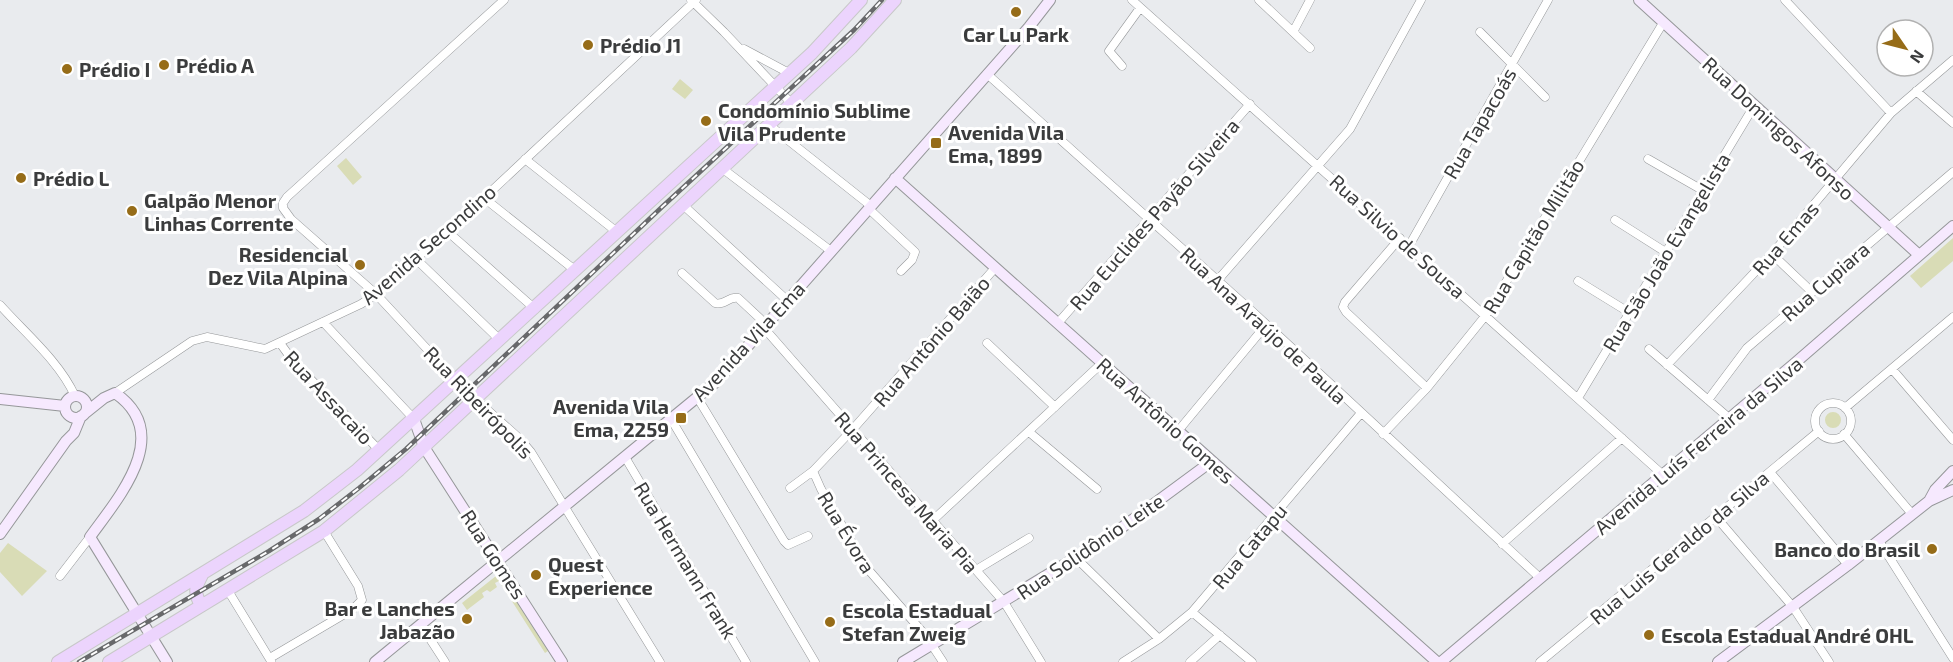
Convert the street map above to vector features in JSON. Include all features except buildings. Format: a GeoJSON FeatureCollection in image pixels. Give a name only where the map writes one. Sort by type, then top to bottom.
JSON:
{"type":"FeatureCollection","features":[{"type":"Feature","properties":{"kind":"main road"},"geometry":{"type":"LineString","coordinates":[[58,662],[304,511],[357,470],[812,53],[861,0]]}},
{"type":"Feature","properties":{"kind":"main road"},"geometry":{"type":"LineString","coordinates":[[112,661],[324,531],[352,510],[424,447],[723,169],[851,48],[895,0]]}},
{"type":"Feature","properties":{"kind":"main road","name":"Avenida Vila Ema"},"geometry":{"type":"LineString","coordinates":[[375,662],[717,381],[1050,0]]}},
{"type":"Feature","properties":{"kind":"main road","name":"Rua Domingos Afonso"},"geometry":{"type":"LineString","coordinates":[[1639,0],[1919,255]]}},
{"type":"Feature","properties":{"kind":"main road","name":"Rua Antônio Gomes"},"geometry":{"type":"LineString","coordinates":[[895,178],[1439,662]]}},
{"type":"Feature","properties":{"kind":"main road","name":"Avenida Luís Ferreira da Silva"},"geometry":{"type":"LineString","coordinates":[[1439,662],[1953,226]]}},
{"type":"Feature","properties":{"kind":"main road"},"geometry":{"type":"LineString","coordinates":[[0,399],[66,409],[75,418],[115,393],[126,401],[140,429],[136,468],[129,483],[90,537],[167,662]]}},
{"type":"Feature","properties":{"kind":"main road"},"geometry":{"type":"LineString","coordinates":[[0,534],[74,433],[86,404],[78,397]]}},
{"type":"Feature","properties":{"kind":"main road"},"geometry":{"type":"LineString","coordinates":[[66,441],[68,399],[104,398]]}},
{"type":"Feature","properties":{"kind":"main road","name":"Rua Gomes"},"geometry":{"type":"LineString","coordinates":[[414,419],[424,447],[562,662]]}},
{"type":"Feature","properties":{"kind":"main road","name":"Rua Solidônio Leite"},"geometry":{"type":"LineString","coordinates":[[903,662],[1105,540],[1212,461]]}},
{"type":"Feature","properties":{"kind":"main road"},"geometry":{"type":"LineString","coordinates":[[1929,501],[1935,490],[1953,471]]}},
{"type":"Feature","properties":{"kind":"main road"},"geometry":{"type":"LineString","coordinates":[[1718,662],[1929,501],[1953,490]]}},
{"type":"Feature","properties":{"kind":"main road"},"geometry":{"type":"LineString","coordinates":[[201,605],[196,596],[197,583],[203,572]]}},
{"type":"Feature","properties":{"kind":"street","name":"Rua Ribeirópolis"},"geometry":{"type":"LineString","coordinates":[[504,0],[283,202],[283,208],[291,219],[376,294],[456,380],[531,452],[660,662]]}},
{"type":"Feature","properties":{"kind":"street","name":"Rua Silvio de Sousa"},"geometry":{"type":"LineString","coordinates":[[1132,0],[1662,474]]}},
{"type":"Feature","properties":{"kind":"street"},"geometry":{"type":"LineString","coordinates":[[1259,0],[1310,48]]}},
{"type":"Feature","properties":{"kind":"street"},"geometry":{"type":"LineString","coordinates":[[1293,32],[1310,0]]}},
{"type":"Feature","properties":{"kind":"street"},"geometry":{"type":"LineString","coordinates":[[1218,281],[1350,129],[1360,115],[1420,0]]}},
{"type":"Feature","properties":{"kind":"street","name":"Rua Tapacoás"},"geometry":{"type":"LineString","coordinates":[[1409,246],[1548,0]]}},
{"type":"Feature","properties":{"kind":"street"},"geometry":{"type":"LineString","coordinates":[[1785,0],[1891,112]]}},
{"type":"Feature","properties":{"kind":"street"},"geometry":{"type":"LineString","coordinates":[[694,1],[792,104]]}},
{"type":"Feature","properties":{"kind":"street","name":"Avenida Secondino"},"geometry":{"type":"LineString","coordinates":[[115,393],[199,338],[260,349],[271,347],[376,294],[484,198],[694,1]]}},
{"type":"Feature","properties":{"kind":"street"},"geometry":{"type":"LineString","coordinates":[[1122,66],[1109,51],[1140,8]]}},
{"type":"Feature","properties":{"kind":"street","name":"Rua Capitão Militão"},"geometry":{"type":"LineString","coordinates":[[1383,434],[1427,388],[1486,315],[1663,23]]}},
{"type":"Feature","properties":{"kind":"street"},"geometry":{"type":"LineString","coordinates":[[1480,32],[1545,97]]}},
{"type":"Feature","properties":{"kind":"street"},"geometry":{"type":"LineString","coordinates":[[737,45],[789,73]]}},
{"type":"Feature","properties":{"kind":"street","name":"Rua Emas"},"geometry":{"type":"LineString","coordinates":[[1667,365],[1772,254],[1891,112],[1953,60]]}},
{"type":"Feature","properties":{"kind":"street","name":"Rua Ana Araújo de Paula"},"geometry":{"type":"LineString","coordinates":[[987,74],[1218,281],[1540,578]]}},
{"type":"Feature","properties":{"kind":"street"},"geometry":{"type":"LineString","coordinates":[[1916,91],[1953,123]]}},
{"type":"Feature","properties":{"kind":"street","name":"Rua Euclides Payão Silveira"},"geometry":{"type":"LineString","coordinates":[[1058,323],[1250,104]]}},
{"type":"Feature","properties":{"kind":"street","name":"Rua São João Evangelista"},"geometry":{"type":"LineString","coordinates":[[1578,398],[1754,106]]}},
{"type":"Feature","properties":{"kind":"street"},"geometry":{"type":"LineString","coordinates":[[769,125],[870,207],[915,252],[912,260],[901,271]]}},
{"type":"Feature","properties":{"kind":"street"},"geometry":{"type":"LineString","coordinates":[[525,159],[617,232]]}},
{"type":"Feature","properties":{"kind":"street"},"geometry":{"type":"LineString","coordinates":[[1648,159],[1704,191]]}},
{"type":"Feature","properties":{"kind":"street"},"geometry":{"type":"LineString","coordinates":[[723,169],[831,251]]}},
{"type":"Feature","properties":{"kind":"street","name":"Rua Cupiara"},"geometry":{"type":"LineString","coordinates":[[1708,400],[1747,348],[1953,172]]}},
{"type":"Feature","properties":{"kind":"street"},"geometry":{"type":"LineString","coordinates":[[484,198],[576,271]]}},
{"type":"Feature","properties":{"kind":"street"},"geometry":{"type":"LineString","coordinates":[[683,205],[788,301]]}},
{"type":"Feature","properties":{"kind":"street"},"geometry":{"type":"LineString","coordinates":[[1615,220],[1666,253]]}},
{"type":"Feature","properties":{"kind":"street"},"geometry":{"type":"LineString","coordinates":[[447,231],[535,309]]}},
{"type":"Feature","properties":{"kind":"street"},"geometry":{"type":"LineString","coordinates":[[1400,238],[1343,307],[1427,388]]}},
{"type":"Feature","properties":{"kind":"street"},"geometry":{"type":"LineString","coordinates":[[1772,254],[1812,292]]}},
{"type":"Feature","properties":{"kind":"street"},"geometry":{"type":"LineString","coordinates":[[416,259],[500,340]]}},
{"type":"Feature","properties":{"kind":"street","name":"Rua Antônio Baião"},"geometry":{"type":"LineString","coordinates":[[790,488],[813,471],[853,429],[995,268]]}},
{"type":"Feature","properties":{"kind":"street","name":"Rua Princesa Maria Pia"},"geometry":{"type":"LineString","coordinates":[[682,273],[715,303],[720,304],[732,298],[738,298],[765,327],[1004,602],[1041,662]]}},
{"type":"Feature","properties":{"kind":"street"},"geometry":{"type":"LineString","coordinates":[[1578,281],[1630,313]]}},
{"type":"Feature","properties":{"kind":"street"},"geometry":{"type":"LineString","coordinates":[[0,304],[69,382],[78,397]]}},
{"type":"Feature","properties":{"kind":"street"},"geometry":{"type":"LineString","coordinates":[[1845,408],[1953,317]]}},
{"type":"Feature","properties":{"kind":"street"},"geometry":{"type":"LineString","coordinates":[[324,322],[414,419]]}},
{"type":"Feature","properties":{"kind":"street"},"geometry":{"type":"LineString","coordinates":[[1178,431],[1266,325]]}},
{"type":"Feature","properties":{"kind":"street","name":"Rua Assacaio"},"geometry":{"type":"LineString","coordinates":[[280,342],[293,361],[378,450]]}},
{"type":"Feature","properties":{"kind":"street"},"geometry":{"type":"LineString","coordinates":[[987,344],[1056,407]]}},
{"type":"Feature","properties":{"kind":"street"},"geometry":{"type":"LineString","coordinates":[[1649,349],[1729,418]]}},
{"type":"Feature","properties":{"kind":"street"},"geometry":{"type":"LineString","coordinates":[[932,521],[1102,363]]}},
{"type":"Feature","properties":{"kind":"street"},"geometry":{"type":"LineString","coordinates":[[1892,369],[1953,441]]}},
{"type":"Feature","properties":{"kind":"street"},"geometry":{"type":"LineString","coordinates":[[697,397],[784,542],[788,545],[808,536]]}},
{"type":"Feature","properties":{"kind":"street"},"geometry":{"type":"LineString","coordinates":[[1831,403],[1845,408],[1851,418],[1844,435],[1834,439],[1823,435],[1815,422],[1821,408],[1831,403]]}},
{"type":"Feature","properties":{"kind":"street","name":"Rua Catapu"},"geometry":{"type":"LineString","coordinates":[[1123,662],[1159,639],[1192,612],[1361,413]]}},
{"type":"Feature","properties":{"kind":"street"},"geometry":{"type":"LineString","coordinates":[[671,419],[815,662]]}},
{"type":"Feature","properties":{"kind":"street","name":"Rua Luis Geraldo da Silva"},"geometry":{"type":"LineString","coordinates":[[1540,662],[1819,431]]}},
{"type":"Feature","properties":{"kind":"street"},"geometry":{"type":"LineString","coordinates":[[1029,432],[1096,489]]}},
{"type":"Feature","properties":{"kind":"street"},"geometry":{"type":"LineString","coordinates":[[1844,435],[1912,514]]}},
{"type":"Feature","properties":{"kind":"street"},"geometry":{"type":"LineString","coordinates":[[1502,544],[1622,438]]}},
{"type":"Feature","properties":{"kind":"street","name":"Rua Hermann Frank"},"geometry":{"type":"LineString","coordinates":[[625,457],[746,662]]}},
{"type":"Feature","properties":{"kind":"street","name":"Rua Évora"},"geometry":{"type":"LineString","coordinates":[[813,471],[866,567],[933,644],[943,662]]}},
{"type":"Feature","properties":{"kind":"street"},"geometry":{"type":"LineString","coordinates":[[1770,472],[1848,565]]}},
{"type":"Feature","properties":{"kind":"street"},"geometry":{"type":"LineString","coordinates":[[1716,517],[1793,607],[1829,662]]}},
{"type":"Feature","properties":{"kind":"street"},"geometry":{"type":"LineString","coordinates":[[227,589],[271,660],[353,609],[362,600],[358,586],[324,531]]}},
{"type":"Feature","properties":{"kind":"street"},"geometry":{"type":"LineString","coordinates":[[60,576],[90,537]]}},
{"type":"Feature","properties":{"kind":"street"},"geometry":{"type":"LineString","coordinates":[[976,570],[1029,538]]}},
{"type":"Feature","properties":{"kind":"street"},"geometry":{"type":"LineString","coordinates":[[1879,541],[1953,658]]}},
{"type":"Feature","properties":{"kind":"street"},"geometry":{"type":"LineString","coordinates":[[1076,558],[1159,639]]}},
{"type":"Feature","properties":{"kind":"street"},"geometry":{"type":"LineString","coordinates":[[1192,612],[1252,662]]}},
{"type":"Feature","properties":{"kind":"street"},"geometry":{"type":"LineString","coordinates":[[421,625],[445,662]]}},
{"type":"Feature","properties":{"kind":"street"},"geometry":{"type":"LineString","coordinates":[[1190,662],[1220,635]]}},
{"type":"Feature","properties":{"kind":"green space"},"geometry":{"type":"Polygon","coordinates":[[[680,79],[693,90],[685,99],[672,89],[680,79]]]}},
{"type":"Feature","properties":{"kind":"green space"},"geometry":{"type":"Polygon","coordinates":[[[346,158],[362,177],[353,185],[337,166],[346,158]]]}},
{"type":"Feature","properties":{"kind":"green space"},"geometry":{"type":"Polygon","coordinates":[[[1953,238],[1953,261],[1921,288],[1910,276],[1953,238]]]}},
{"type":"Feature","properties":{"kind":"green space"},"geometry":{"type":"Polygon","coordinates":[[[1833,412],[1841,420],[1833,428],[1825,420],[1833,412]]]}},
{"type":"Feature","properties":{"kind":"green space"},"geometry":{"type":"Polygon","coordinates":[[[8,543],[47,571],[22,596],[0,572],[0,553],[8,543]]]}},
{"type":"Feature","properties":{"kind":"green space"},"geometry":{"type":"Polygon","coordinates":[[[496,576],[500,576],[548,651],[545,653],[499,581],[495,583],[497,587],[490,592],[487,590],[482,593],[484,597],[467,610],[462,603],[496,576]]]}},
{"type":"Feature","properties":{"kind":"railway"},"geometry":{"type":"LineString","coordinates":[[79,662],[269,551],[319,519],[359,488],[406,449],[663,206],[854,30],[882,0]]}},
{"type":"Feature","properties":{"kind":"place","name":"Car Lu Park"},"geometry":{"type":"Point","coordinates":[1016,12]}},
{"type":"Feature","properties":{"kind":"place","name":"Prédio J1"},"geometry":{"type":"Point","coordinates":[588,45]}},
{"type":"Feature","properties":{"kind":"place","name":"Prédio A"},"geometry":{"type":"Point","coordinates":[164,65]}},
{"type":"Feature","properties":{"kind":"place","name":"Prédio I"},"geometry":{"type":"Point","coordinates":[67,69]}},
{"type":"Feature","properties":{"kind":"place","name":"Condomínio Sublime Vila Prudente"},"geometry":{"type":"Point","coordinates":[706,121]}},
{"type":"Feature","properties":{"kind":"place","name":"Avenida Vila Ema, 1899"},"geometry":{"type":"Point","coordinates":[936,143]}},
{"type":"Feature","properties":{"kind":"place","name":"Prédio L"},"geometry":{"type":"Point","coordinates":[21,178]}},
{"type":"Feature","properties":{"kind":"place","name":"Galpão Menor Linhas Corrente"},"geometry":{"type":"Point","coordinates":[132,211]}},
{"type":"Feature","properties":{"kind":"place","name":"Residencial Dez Vila Alpina"},"geometry":{"type":"Point","coordinates":[360,265]}},
{"type":"Feature","properties":{"kind":"place","name":"Avenida Vila Ema, 2259"},"geometry":{"type":"Point","coordinates":[681,418]}},
{"type":"Feature","properties":{"kind":"place","name":"Banco do Brasil"},"geometry":{"type":"Point","coordinates":[1932,549]}},
{"type":"Feature","properties":{"kind":"place","name":"Quest Experience"},"geometry":{"type":"Point","coordinates":[536,575]}},
{"type":"Feature","properties":{"kind":"place","name":"Bar e Lanches Jabazão"},"geometry":{"type":"Point","coordinates":[467,619]}},
{"type":"Feature","properties":{"kind":"place","name":"Escola Estadual Stefan Zweig"},"geometry":{"type":"Point","coordinates":[830,622]}},
{"type":"Feature","properties":{"kind":"place","name":"Escola Estadual André OHL"},"geometry":{"type":"Point","coordinates":[1649,635]}}]}
